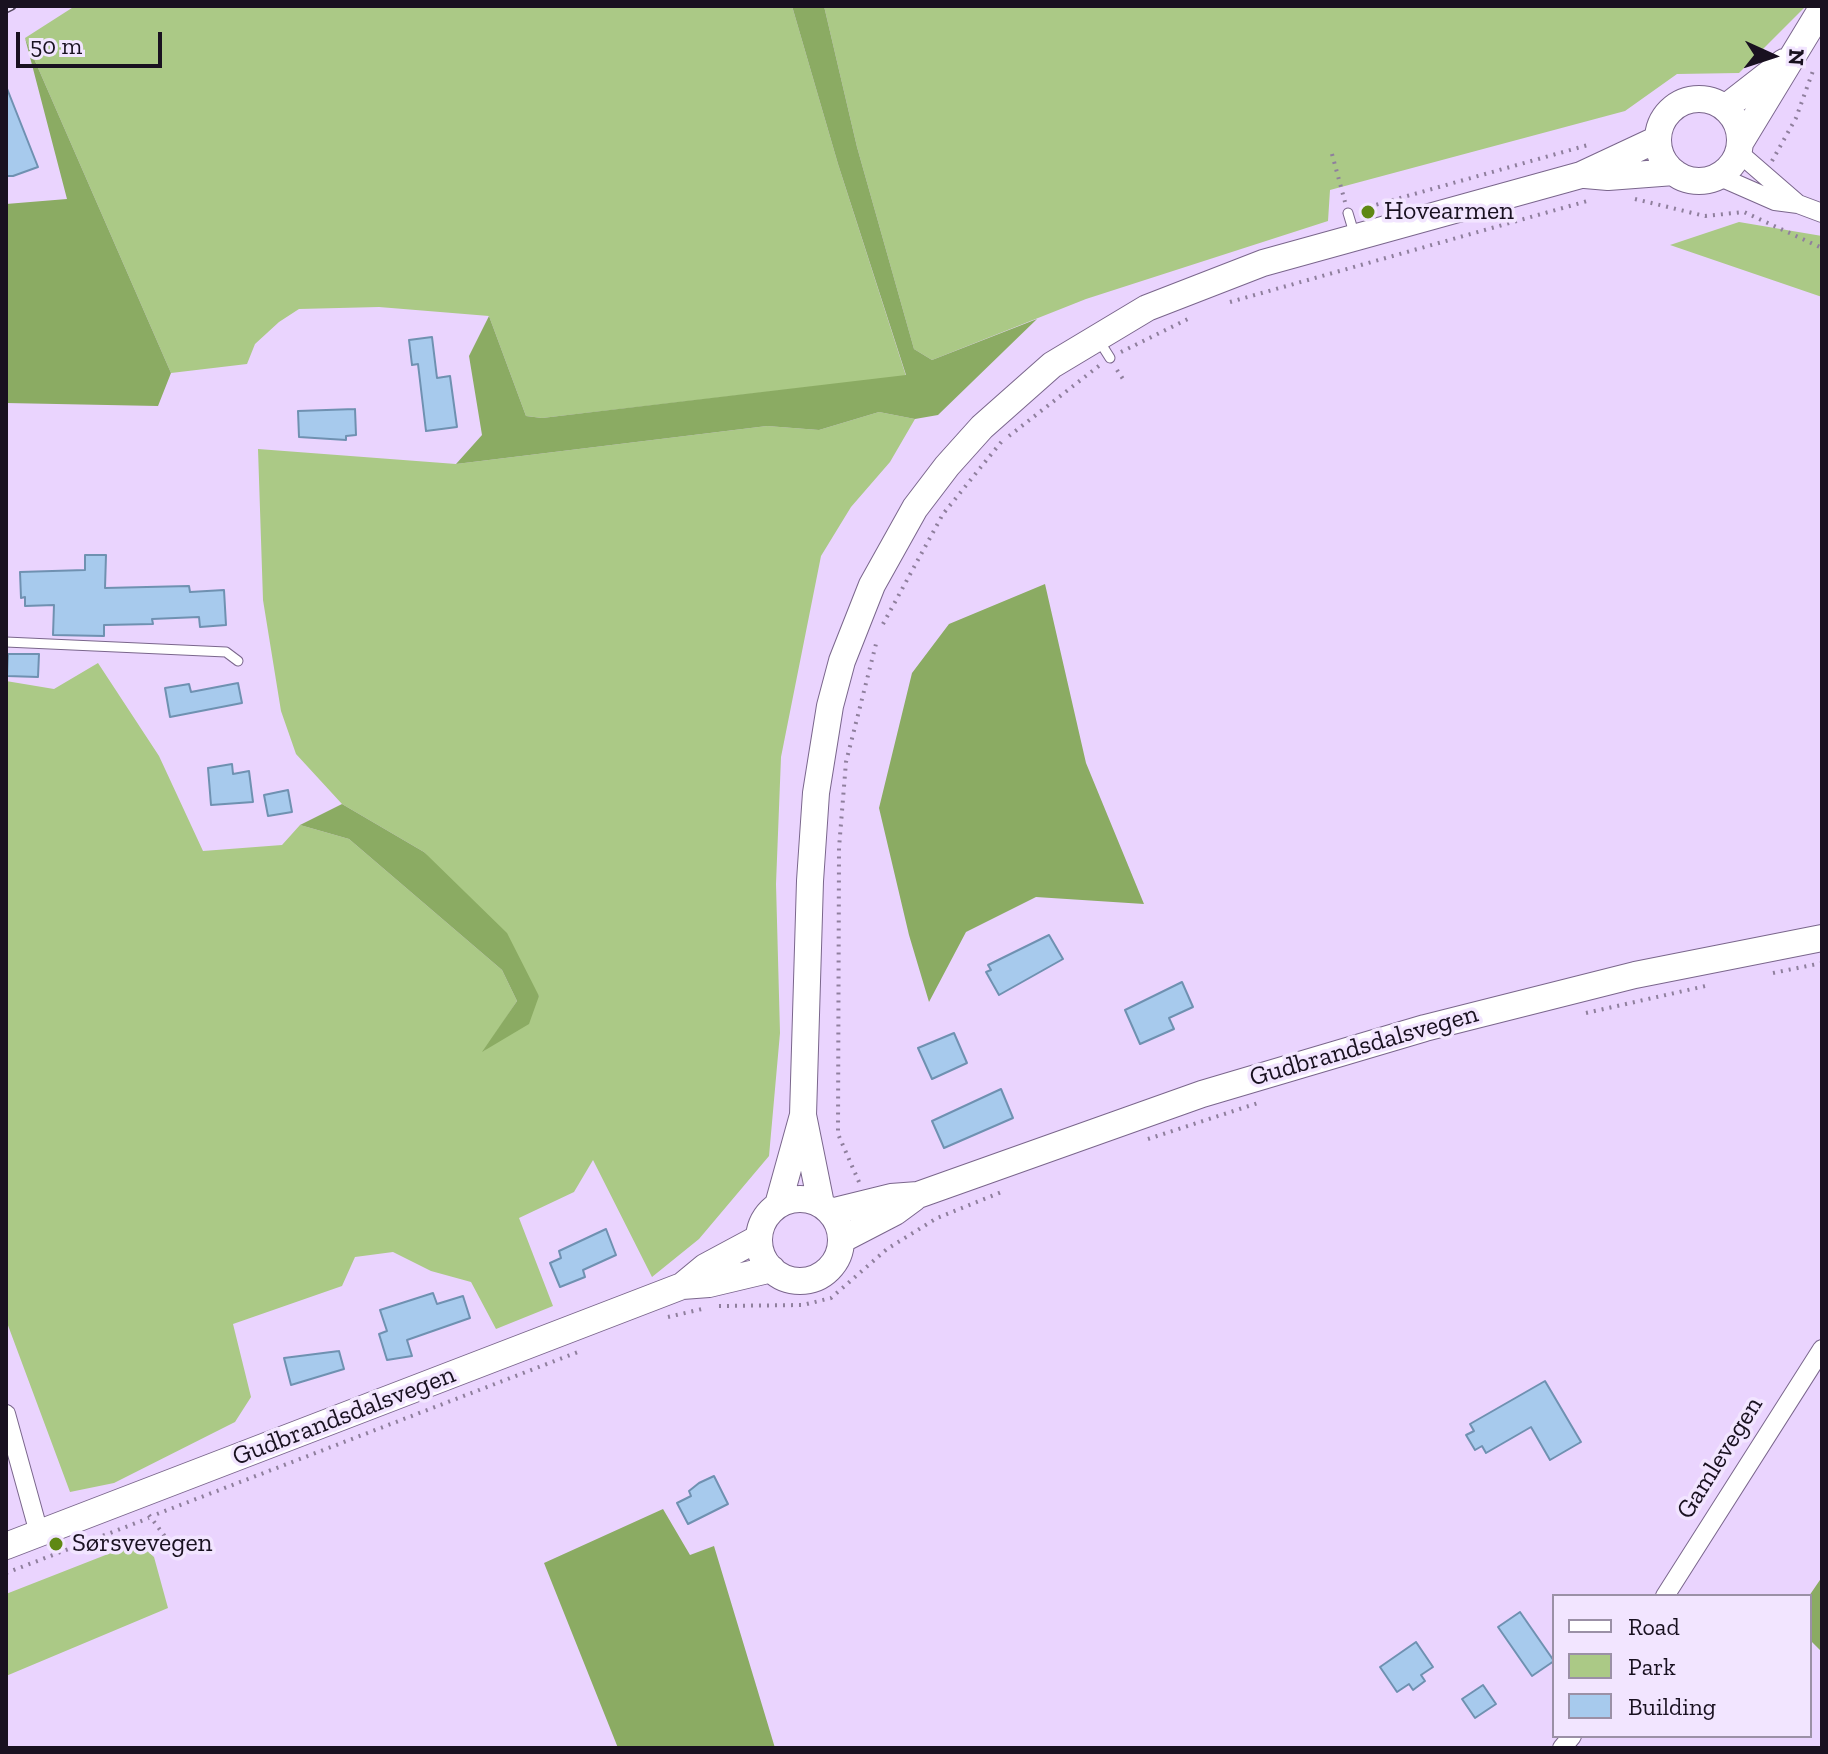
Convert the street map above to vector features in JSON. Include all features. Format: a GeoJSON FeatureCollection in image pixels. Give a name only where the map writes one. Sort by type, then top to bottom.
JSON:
{"type":"FeatureCollection","features":[{"type":"Feature","properties":{"kind":"main road"},"geometry":{"type":"LineString","coordinates":[[1739,148],[1737,125],[1725,108],[1702,99],[1682,103],[1666,115],[1658,139],[1663,159],[1674,172],[1691,180],[1718,176],[1731,165],[1790,58],[1822,8]]}},
{"type":"Feature","properties":{"kind":"main road"},"geometry":{"type":"LineString","coordinates":[[1725,108],[1790,58]]}},
{"type":"Feature","properties":{"kind":"main road"},"geometry":{"type":"LineString","coordinates":[[803,1115],[826,1208],[841,1240],[836,1260],[812,1279],[787,1278],[772,1269],[762,1255],[759,1238],[764,1219],[778,1205],[803,1115],[816,793],[830,706],[854,628],[894,543],[947,466],[1016,394],[1103,347],[1201,284],[1352,225],[1581,175],[1658,139]]}},
{"type":"Feature","properties":{"kind":"main road"},"geometry":{"type":"LineString","coordinates":[[1581,175],[1608,177],[1674,172]]}},
{"type":"Feature","properties":{"kind":"main road","name":"Gudbrandsdalsvegen"},"geometry":{"type":"LineString","coordinates":[[826,1208],[918,1195],[1202,1094],[1425,1028],[1635,975],[1822,938]]}},
{"type":"Feature","properties":{"kind":"main road","name":"Gudbrandsdalsvegen"},"geometry":{"type":"LineString","coordinates":[[841,1240],[895,1212],[918,1195]]}},
{"type":"Feature","properties":{"kind":"main road"},"geometry":{"type":"LineString","coordinates":[[778,1205],[801,1199],[826,1208]]}},
{"type":"Feature","properties":{"kind":"main road","name":"Gudbrandsdalsvegen"},"geometry":{"type":"LineString","coordinates":[[6,1546],[39,1533],[145,1506],[682,1286],[705,1267],[759,1238]]}},
{"type":"Feature","properties":{"kind":"main road","name":"Gudbrandsdalsvegen"},"geometry":{"type":"LineString","coordinates":[[682,1286],[709,1284],[772,1269]]}},
{"type":"Feature","properties":{"kind":"street"},"geometry":{"type":"LineString","coordinates":[[1739,148],[1798,204]]}},
{"type":"Feature","properties":{"kind":"street"},"geometry":{"type":"LineString","coordinates":[[1718,176],[1775,201],[1798,204],[1822,213]]}},
{"type":"Feature","properties":{"kind":"street","name":"Gamlevegen"},"geometry":{"type":"LineString","coordinates":[[1666,1594],[1822,1349]]}},
{"type":"Feature","properties":{"kind":"street"},"geometry":{"type":"LineString","coordinates":[[6,1414],[39,1533]]}},
{"type":"Feature","properties":{"kind":"lane"},"geometry":{"type":"LineString","coordinates":[[6,642],[226,652],[238,661]]}},
{"type":"Feature","properties":{"kind":"path"},"geometry":{"type":"LineString","coordinates":[[1764,174],[1796,118],[1817,58]]}},
{"type":"Feature","properties":{"kind":"path"},"geometry":{"type":"LineString","coordinates":[[1332,154],[1352,225],[1597,142]]}},
{"type":"Feature","properties":{"kind":"path"},"geometry":{"type":"LineString","coordinates":[[1222,304],[1431,242],[1605,196]]}},
{"type":"Feature","properties":{"kind":"path"},"geometry":{"type":"LineString","coordinates":[[1621,197],[1705,216],[1744,212],[1822,248]]}},
{"type":"Feature","properties":{"kind":"path"},"geometry":{"type":"LineString","coordinates":[[864,1194],[838,1134],[839,848],[846,762],[878,634],[943,514],[1003,440],[1103,347],[1194,316]]}},
{"type":"Feature","properties":{"kind":"path"},"geometry":{"type":"LineString","coordinates":[[1765,974],[1822,963]]}},
{"type":"Feature","properties":{"kind":"path"},"geometry":{"type":"LineString","coordinates":[[1576,1015],[1722,983]]}},
{"type":"Feature","properties":{"kind":"path"},"geometry":{"type":"LineString","coordinates":[[1137,1143],[1266,1101]]}},
{"type":"Feature","properties":{"kind":"path"},"geometry":{"type":"LineString","coordinates":[[665,1318],[720,1306],[803,1305],[831,1298],[887,1249],[937,1218],[1009,1189]]}},
{"type":"Feature","properties":{"kind":"path"},"geometry":{"type":"LineString","coordinates":[[6,1573],[145,1506],[586,1349]]}},
{"type":"Feature","properties":{"kind":"path"},"geometry":{"type":"LineString","coordinates":[[145,1506],[178,1554]]}},
{"type":"Feature","properties":{"kind":"green space"},"geometry":{"type":"Polygon","coordinates":[[[75,6],[792,6],[838,164],[906,376],[542,418],[526,416],[489,316],[379,307],[299,309],[255,344],[247,364],[171,373],[25,38],[75,6]]]}},
{"type":"Feature","properties":{"kind":"green space"},"geometry":{"type":"Polygon","coordinates":[[[792,6],[824,6],[857,147],[914,349],[932,360],[1037,319],[938,415],[915,419],[879,412],[819,430],[767,426],[456,464],[482,435],[469,356],[489,316],[526,416],[542,418],[906,375],[838,164],[792,6]]]}},
{"type":"Feature","properties":{"kind":"green space"},"geometry":{"type":"Polygon","coordinates":[[[824,6],[1806,6],[1739,73],[1677,74],[1625,111],[1330,190],[1328,221],[1086,299],[932,360],[914,349],[857,147],[824,6]]]}},
{"type":"Feature","properties":{"kind":"green space"},"geometry":{"type":"Polygon","coordinates":[[[25,38],[171,373],[158,406],[6,403],[6,204],[67,199],[25,38]]]}},
{"type":"Feature","properties":{"kind":"green space"},"geometry":{"type":"Polygon","coordinates":[[[1739,222],[1822,236],[1822,297],[1670,245],[1739,222]]]}},
{"type":"Feature","properties":{"kind":"green space"},"geometry":{"type":"Polygon","coordinates":[[[879,412],[915,419],[890,462],[851,507],[821,556],[781,757],[776,884],[780,1033],[769,1156],[699,1239],[652,1277],[593,1160],[574,1192],[519,1218],[553,1306],[496,1329],[471,1282],[431,1271],[393,1252],[355,1257],[342,1286],[233,1324],[251,1397],[235,1422],[114,1483],[70,1492],[6,1320],[6,681],[54,689],[98,663],[159,756],[203,851],[282,845],[300,825],[349,839],[502,970],[517,1001],[484,1051],[539,996],[424,852],[342,804],[296,754],[281,711],[263,600],[258,449],[456,464],[767,426],[819,430],[879,412]]]}},
{"type":"Feature","properties":{"kind":"green space"},"geometry":{"type":"Polygon","coordinates":[[[1045,584],[1086,763],[1144,904],[1036,897],[966,932],[929,1002],[909,935],[879,808],[912,673],[949,624],[1045,584]]]}},
{"type":"Feature","properties":{"kind":"green space"},"geometry":{"type":"Polygon","coordinates":[[[342,804],[424,852],[507,933],[539,996],[529,1024],[482,1052],[517,1001],[502,970],[349,839],[300,825],[342,804]]]}},
{"type":"Feature","properties":{"kind":"green space"},"geometry":{"type":"Polygon","coordinates":[[[663,1509],[690,1555],[714,1546],[775,1748],[618,1748],[544,1563],[663,1509]]]}},
{"type":"Feature","properties":{"kind":"green space"},"geometry":{"type":"Polygon","coordinates":[[[126,1547],[146,1550],[154,1557],[168,1608],[6,1676],[6,1594],[126,1547]]]}},
{"type":"Feature","properties":{"kind":"green space"},"geometry":{"type":"Polygon","coordinates":[[[1822,1577],[1822,1652],[1812,1642],[1810,1594],[1822,1577]]]}},
{"type":"Feature","properties":{"kind":"building"},"geometry":{"type":"Polygon","coordinates":[[[6,86],[38,167],[13,176],[6,176],[6,86]]]}},
{"type":"Feature","properties":{"kind":"building"},"geometry":{"type":"Polygon","coordinates":[[[432,337],[437,378],[450,376],[457,427],[426,431],[418,364],[412,365],[409,340],[432,337]]]}},
{"type":"Feature","properties":{"kind":"building"},"geometry":{"type":"Polygon","coordinates":[[[355,409],[356,435],[346,436],[346,440],[299,437],[298,411],[355,409]]]}},
{"type":"Feature","properties":{"kind":"building"},"geometry":{"type":"Polygon","coordinates":[[[85,555],[106,555],[105,588],[189,586],[190,592],[224,590],[226,625],[200,627],[199,617],[152,619],[153,624],[104,625],[104,636],[53,635],[54,605],[25,606],[25,597],[21,598],[20,572],[85,570],[85,555]]]}},
{"type":"Feature","properties":{"kind":"building"},"geometry":{"type":"Polygon","coordinates":[[[8,654],[39,654],[38,677],[7,676],[8,654]]]}},
{"type":"Feature","properties":{"kind":"building"},"geometry":{"type":"Polygon","coordinates":[[[238,683],[242,703],[170,717],[165,688],[189,684],[191,692],[238,683]]]}},
{"type":"Feature","properties":{"kind":"building"},"geometry":{"type":"Polygon","coordinates":[[[232,764],[233,774],[249,771],[253,802],[211,805],[208,768],[232,764]]]}},
{"type":"Feature","properties":{"kind":"building"},"geometry":{"type":"Polygon","coordinates":[[[288,790],[292,812],[268,816],[264,795],[288,790]]]}},
{"type":"Feature","properties":{"kind":"building"},"geometry":{"type":"Polygon","coordinates":[[[1049,935],[1063,959],[999,995],[986,972],[991,970],[988,965],[1049,935]]]}},
{"type":"Feature","properties":{"kind":"building"},"geometry":{"type":"Polygon","coordinates":[[[1182,982],[1193,1007],[1169,1018],[1174,1029],[1140,1044],[1125,1010],[1182,982]]]}},
{"type":"Feature","properties":{"kind":"building"},"geometry":{"type":"Polygon","coordinates":[[[954,1033],[967,1063],[932,1079],[918,1048],[954,1033]]]}},
{"type":"Feature","properties":{"kind":"building"},"geometry":{"type":"Polygon","coordinates":[[[1001,1089],[1013,1118],[944,1148],[932,1121],[1001,1089]]]}},
{"type":"Feature","properties":{"kind":"building"},"geometry":{"type":"Polygon","coordinates":[[[606,1229],[616,1255],[583,1270],[585,1277],[560,1287],[550,1263],[561,1258],[559,1251],[606,1229]]]}},
{"type":"Feature","properties":{"kind":"building"},"geometry":{"type":"Polygon","coordinates":[[[433,1293],[437,1304],[463,1296],[470,1318],[407,1340],[412,1356],[387,1360],[379,1334],[387,1331],[380,1310],[433,1293]]]}},
{"type":"Feature","properties":{"kind":"building"},"geometry":{"type":"Polygon","coordinates":[[[339,1351],[344,1369],[291,1385],[284,1358],[339,1351]]]}},
{"type":"Feature","properties":{"kind":"building"},"geometry":{"type":"Polygon","coordinates":[[[1545,1381],[1581,1442],[1550,1460],[1531,1427],[1486,1453],[1482,1446],[1475,1450],[1466,1435],[1474,1431],[1470,1424],[1545,1381]]]}},
{"type":"Feature","properties":{"kind":"building"},"geometry":{"type":"Polygon","coordinates":[[[714,1476],[728,1504],[688,1524],[677,1503],[691,1496],[689,1491],[699,1483],[714,1476]]]}},
{"type":"Feature","properties":{"kind":"building"},"geometry":{"type":"Polygon","coordinates":[[[1520,1612],[1552,1662],[1532,1676],[1498,1627],[1520,1612]]]}},
{"type":"Feature","properties":{"kind":"building"},"geometry":{"type":"Polygon","coordinates":[[[1416,1642],[1433,1667],[1421,1675],[1425,1681],[1413,1690],[1409,1684],[1397,1692],[1380,1667],[1416,1642]]]}},
{"type":"Feature","properties":{"kind":"building"},"geometry":{"type":"Polygon","coordinates":[[[1483,1685],[1496,1704],[1475,1718],[1462,1699],[1483,1685]]]}},
{"type":"Feature","properties":{"kind":"railway"},"geometry":{"type":"LineString","coordinates":[[6,9],[12,6]]}},
{"type":"Feature","properties":{"kind":"place","name":"Hovearmen"},"geometry":{"type":"Point","coordinates":[1368,212]}},
{"type":"Feature","properties":{"kind":"place","name":"Sørsvevegen"},"geometry":{"type":"Point","coordinates":[56,1544]}}]}
